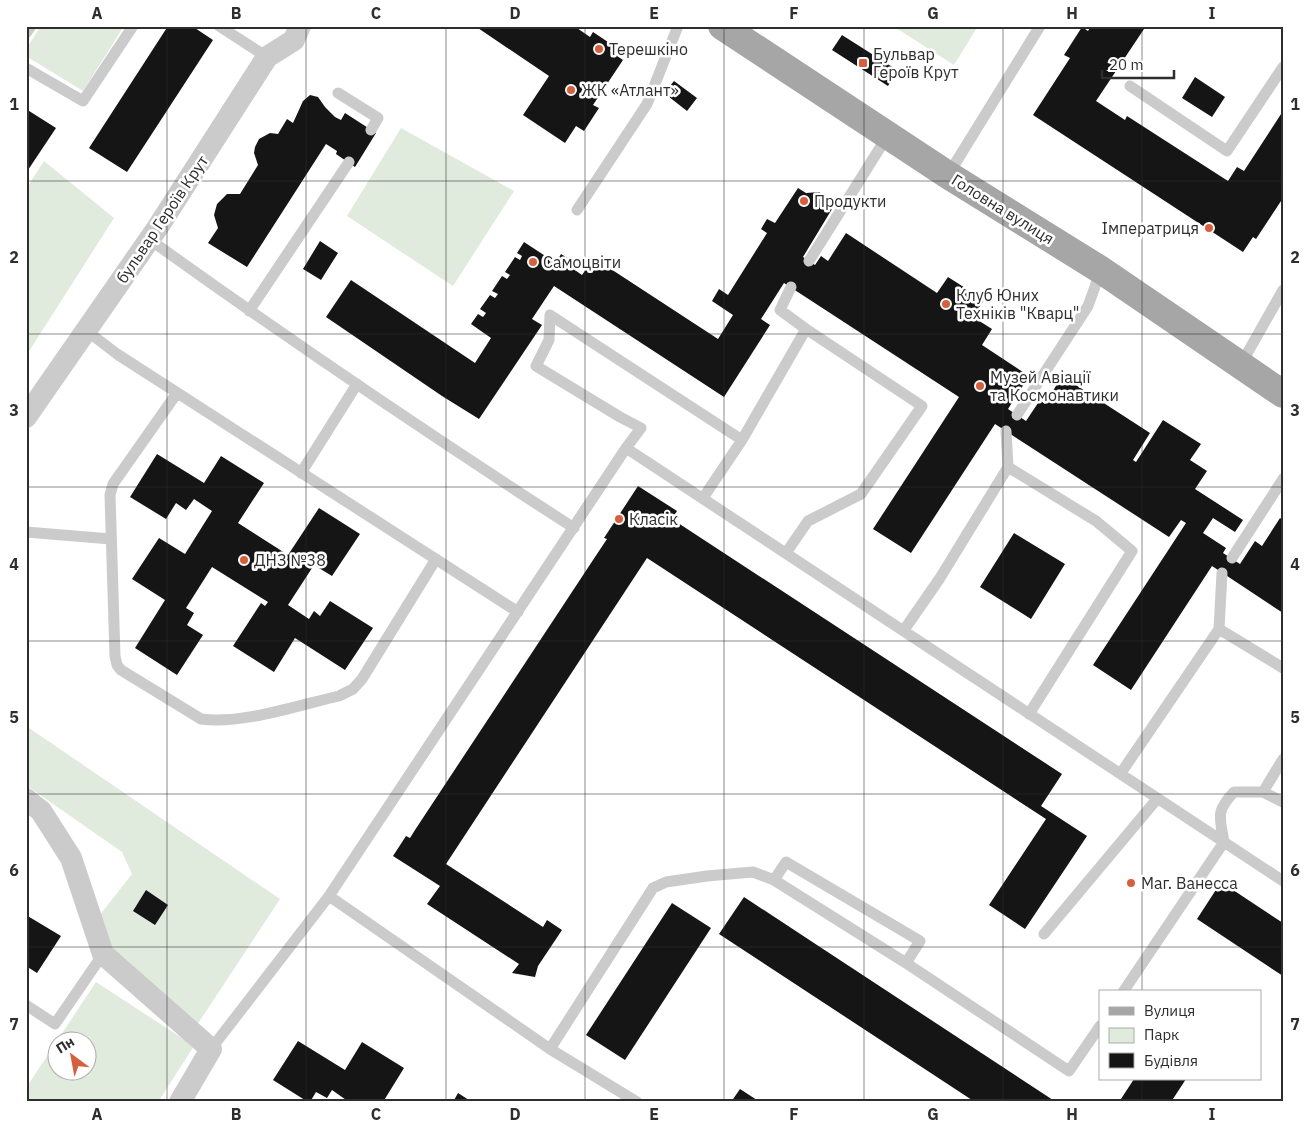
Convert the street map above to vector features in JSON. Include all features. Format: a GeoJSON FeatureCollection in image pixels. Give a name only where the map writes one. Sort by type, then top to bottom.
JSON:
{"type":"FeatureCollection","features":[{"type":"Feature","properties":{"kind":"main road","name":"Головна вулиця"},"geometry":{"type":"LineString","coordinates":[[722,26],[948,175],[1101,270],[1283,394]]}},
{"type":"Feature","properties":{"kind":"street","name":"бульвар Героїв Крут"},"geometry":{"type":"LineString","coordinates":[[26,417],[149,239],[267,57],[294,40],[300,26]]}},
{"type":"Feature","properties":{"kind":"street"},"geometry":{"type":"LineString","coordinates":[[26,799],[41,811],[71,858],[103,954],[211,1049],[180,1102]]}},
{"type":"Feature","properties":{"kind":"lane"},"geometry":{"type":"LineString","coordinates":[[26,68],[83,101],[133,26]]}},
{"type":"Feature","properties":{"kind":"lane"},"geometry":{"type":"LineString","coordinates":[[219,26],[267,57]]}},
{"type":"Feature","properties":{"kind":"lane"},"geometry":{"type":"LineString","coordinates":[[578,210],[647,104],[678,26]]}},
{"type":"Feature","properties":{"kind":"lane"},"geometry":{"type":"LineString","coordinates":[[948,175],[1040,26]]}},
{"type":"Feature","properties":{"kind":"lane"},"geometry":{"type":"LineString","coordinates":[[1130,86],[1227,151],[1281,73]]}},
{"type":"Feature","properties":{"kind":"lane"},"geometry":{"type":"LineString","coordinates":[[338,93],[378,118],[371,130]]}},
{"type":"Feature","properties":{"kind":"lane"},"geometry":{"type":"LineString","coordinates":[[809,261],[888,134]]}},
{"type":"Feature","properties":{"kind":"lane"},"geometry":{"type":"LineString","coordinates":[[249,311],[349,162]]}},
{"type":"Feature","properties":{"kind":"lane"},"geometry":{"type":"LineString","coordinates":[[149,239],[249,311],[574,528]]}},
{"type":"Feature","properties":{"kind":"lane"},"geometry":{"type":"LineString","coordinates":[[1017,415],[1088,306],[1101,270]]}},
{"type":"Feature","properties":{"kind":"lane"},"geometry":{"type":"LineString","coordinates":[[786,553],[808,521],[861,494],[922,406],[806,330],[780,310],[791,287]]}},
{"type":"Feature","properties":{"kind":"lane"},"geometry":{"type":"LineString","coordinates":[[1240,366],[1283,290]]}},
{"type":"Feature","properties":{"kind":"lane"},"geometry":{"type":"LineString","coordinates":[[211,1049],[329,896],[641,428],[536,366],[549,340],[550,315],[742,440]]}},
{"type":"Feature","properties":{"kind":"lane"},"geometry":{"type":"LineString","coordinates":[[703,498],[742,440],[806,330]]}},
{"type":"Feature","properties":{"kind":"lane"},"geometry":{"type":"LineString","coordinates":[[86,331],[116,354],[518,612]]}},
{"type":"Feature","properties":{"kind":"lane"},"geometry":{"type":"LineString","coordinates":[[301,473],[357,384]]}},
{"type":"Feature","properties":{"kind":"lane"},"geometry":{"type":"LineString","coordinates":[[177,393],[113,484],[110,495],[115,656],[117,665],[121,670],[201,719],[215,721],[243,718],[339,696],[353,689],[362,679],[436,559]]}},
{"type":"Feature","properties":{"kind":"lane"},"geometry":{"type":"LineString","coordinates":[[904,630],[940,578],[1008,467],[1006,431]]}},
{"type":"Feature","properties":{"kind":"lane"},"geometry":{"type":"LineString","coordinates":[[626,448],[1283,881]]}},
{"type":"Feature","properties":{"kind":"lane"},"geometry":{"type":"LineString","coordinates":[[1008,467],[1096,522],[1132,551],[1029,714]]}},
{"type":"Feature","properties":{"kind":"lane"},"geometry":{"type":"LineString","coordinates":[[1232,558],[1283,479]]}},
{"type":"Feature","properties":{"kind":"lane"},"geometry":{"type":"LineString","coordinates":[[26,532],[111,539]]}},
{"type":"Feature","properties":{"kind":"lane"},"geometry":{"type":"LineString","coordinates":[[1121,774],[1219,630],[1222,573]]}},
{"type":"Feature","properties":{"kind":"lane"},"geometry":{"type":"LineString","coordinates":[[1219,630],[1283,668]]}},
{"type":"Feature","properties":{"kind":"lane"},"geometry":{"type":"LineString","coordinates":[[1263,792],[1283,759]]}},
{"type":"Feature","properties":{"kind":"lane"},"geometry":{"type":"LineString","coordinates":[[1124,990],[1224,842],[1220,817],[1223,804],[1234,792],[1263,792],[1283,802]]}},
{"type":"Feature","properties":{"kind":"lane"},"geometry":{"type":"LineString","coordinates":[[1044,934],[1157,799]]}},
{"type":"Feature","properties":{"kind":"lane"},"geometry":{"type":"LineString","coordinates":[[774,880],[786,862],[920,941],[906,963]]}},
{"type":"Feature","properties":{"kind":"lane"},"geometry":{"type":"LineString","coordinates":[[550,1049],[653,888],[666,882],[753,872],[774,880],[906,963],[1069,1071],[1099,1027]]}},
{"type":"Feature","properties":{"kind":"lane"},"geometry":{"type":"LineString","coordinates":[[329,896],[550,1049],[637,1102]]}},
{"type":"Feature","properties":{"kind":"lane"},"geometry":{"type":"LineString","coordinates":[[26,1005],[55,1024],[103,954]]}},
{"type":"Feature","properties":{"kind":"green space"},"geometry":{"type":"Polygon","coordinates":[[[41,26],[124,26],[83,91],[26,56],[26,49],[41,26]]]}},
{"type":"Feature","properties":{"kind":"green space"},"geometry":{"type":"Polygon","coordinates":[[[893,26],[978,26],[954,65],[893,26]]]}},
{"type":"Feature","properties":{"kind":"green space"},"geometry":{"type":"Polygon","coordinates":[[[401,128],[514,191],[453,286],[347,216],[401,128]]]}},
{"type":"Feature","properties":{"kind":"green space"},"geometry":{"type":"Polygon","coordinates":[[[44,161],[114,218],[26,356],[26,189],[44,161]]]}},
{"type":"Feature","properties":{"kind":"green space"},"geometry":{"type":"Polygon","coordinates":[[[26,726],[280,899],[197,1025],[85,934],[132,874],[122,852],[26,785],[26,726]]]}},
{"type":"Feature","properties":{"kind":"green space"},"geometry":{"type":"Polygon","coordinates":[[[96,982],[194,1046],[158,1102],[26,1102],[26,1088],[48,1055],[48,1080],[98,1080],[98,1030],[64,1030],[96,982]]]}},
{"type":"Feature","properties":{"kind":"building"},"geometry":{"type":"Polygon","coordinates":[[[168,26],[192,26],[213,40],[127,172],[89,148],[168,26]]]}},
{"type":"Feature","properties":{"kind":"building","name":"ЖК «Атлант»"},"geometry":{"type":"Polygon","coordinates":[[[475,26],[574,26],[590,37],[593,32],[614,46],[610,51],[623,60],[593,105],[599,108],[584,131],[576,126],[565,143],[523,115],[549,76],[475,26]]]}},
{"type":"Feature","properties":{"kind":"building"},"geometry":{"type":"Polygon","coordinates":[[[1091,26],[1146,26],[1096,101],[1125,120],[1127,116],[1228,181],[1237,167],[1244,171],[1283,111],[1283,198],[1256,239],[1253,237],[1243,252],[1033,115],[1070,58],[1064,55],[1082,27],[1088,31],[1091,26]]]}},
{"type":"Feature","properties":{"kind":"building"},"geometry":{"type":"Polygon","coordinates":[[[842,35],[897,70],[888,86],[832,50],[842,35]]]}},
{"type":"Feature","properties":{"kind":"building"},"geometry":{"type":"Polygon","coordinates":[[[1195,77],[1225,97],[1212,117],[1182,98],[1195,77]]]}},
{"type":"Feature","properties":{"kind":"building"},"geometry":{"type":"Polygon","coordinates":[[[674,81],[697,98],[687,111],[664,93],[674,81]]]}},
{"type":"Feature","properties":{"kind":"building"},"geometry":{"type":"Polygon","coordinates":[[[310,95],[318,97],[335,117],[341,120],[345,113],[376,133],[355,167],[336,154],[337,151],[326,144],[247,267],[208,243],[218,228],[214,215],[217,204],[227,194],[240,194],[258,165],[254,153],[259,139],[270,133],[278,134],[287,119],[293,123],[303,101],[310,95]]]}},
{"type":"Feature","properties":{"kind":"building"},"geometry":{"type":"Polygon","coordinates":[[[26,109],[56,128],[26,173],[26,109]]]}},
{"type":"Feature","properties":{"kind":"building"},"geometry":{"type":"Polygon","coordinates":[[[798,188],[806,193],[820,192],[825,205],[832,209],[803,257],[815,265],[821,256],[828,261],[846,233],[937,293],[948,277],[984,300],[973,317],[992,329],[982,345],[1029,376],[1008,409],[1026,421],[1040,400],[1045,404],[1062,376],[1150,433],[1133,460],[1136,462],[1163,420],[1201,444],[1190,460],[1207,471],[1195,489],[1243,520],[1235,532],[1213,518],[1203,533],[1226,548],[1223,553],[1240,564],[1255,541],[1262,546],[1280,518],[1283,520],[1283,613],[1212,566],[1131,690],[1093,665],[1186,523],[1181,520],[1169,537],[995,424],[911,553],[873,529],[959,397],[784,283],[761,319],[770,325],[724,397],[554,286],[532,319],[542,325],[479,419],[326,317],[351,280],[475,363],[491,338],[471,324],[478,314],[483,317],[486,313],[480,309],[490,295],[495,298],[498,294],[492,291],[502,276],[507,279],[510,275],[505,272],[515,257],[520,260],[522,256],[517,253],[524,242],[556,263],[561,254],[572,261],[569,266],[582,275],[594,258],[718,339],[733,315],[712,301],[719,289],[728,295],[767,233],[761,229],[767,219],[775,223],[798,188]]]}},
{"type":"Feature","properties":{"kind":"building"},"geometry":{"type":"Polygon","coordinates":[[[320,241],[338,253],[321,280],[303,269],[320,241]]]}},
{"type":"Feature","properties":{"kind":"building","name":"ДНЗ №38"},"geometry":{"type":"Polygon","coordinates":[[[157,454],[204,483],[221,456],[264,483],[238,523],[288,555],[319,508],[360,534],[332,576],[314,565],[288,605],[309,619],[314,611],[320,616],[330,601],[373,628],[345,670],[295,638],[274,672],[233,646],[261,603],[265,606],[268,602],[212,567],[186,608],[194,613],[187,625],[203,635],[177,675],[135,648],[165,600],[132,579],[159,538],[185,554],[212,511],[194,499],[186,510],[176,503],[166,519],[130,497],[157,454]]]}},
{"type":"Feature","properties":{"kind":"building"},"geometry":{"type":"Polygon","coordinates":[[[638,486],[677,511],[672,519],[1062,774],[1041,806],[1087,836],[1025,929],[989,905],[1046,819],[647,558],[446,864],[543,927],[547,920],[562,930],[538,966],[535,977],[512,973],[519,964],[427,904],[440,886],[393,856],[406,836],[410,838],[607,539],[604,538],[638,486]]]}},
{"type":"Feature","properties":{"kind":"building"},"geometry":{"type":"Polygon","coordinates":[[[1014,533],[1065,564],[1031,619],[980,587],[1014,533]]]}},
{"type":"Feature","properties":{"kind":"building"},"geometry":{"type":"Polygon","coordinates":[[[1221,882],[1283,923],[1283,976],[1197,919],[1221,882]]]}},
{"type":"Feature","properties":{"kind":"building"},"geometry":{"type":"Polygon","coordinates":[[[146,890],[168,905],[155,925],[133,911],[146,890]]]}},
{"type":"Feature","properties":{"kind":"building"},"geometry":{"type":"Polygon","coordinates":[[[744,897],[1056,1102],[975,1102],[719,934],[744,897]]]}},
{"type":"Feature","properties":{"kind":"building"},"geometry":{"type":"Polygon","coordinates":[[[672,903],[711,928],[625,1060],[586,1035],[672,903]]]}},
{"type":"Feature","properties":{"kind":"building"},"geometry":{"type":"Polygon","coordinates":[[[26,915],[61,936],[37,973],[26,966],[26,915]]]}},
{"type":"Feature","properties":{"kind":"building"},"geometry":{"type":"Polygon","coordinates":[[[298,1041],[345,1070],[362,1042],[404,1068],[383,1102],[349,1102],[332,1090],[327,1098],[316,1092],[310,1102],[308,1102],[273,1080],[298,1041]]]}},
{"type":"Feature","properties":{"kind":"building"},"geometry":{"type":"Polygon","coordinates":[[[1133,1080],[1185,1080],[1171,1102],[1119,1102],[1133,1080]]]}},
{"type":"Feature","properties":{"kind":"building"},"geometry":{"type":"Polygon","coordinates":[[[740,1089],[760,1102],[731,1102],[740,1089]]]}},
{"type":"Feature","properties":{"kind":"building"},"geometry":{"type":"Polygon","coordinates":[[[458,1093],[472,1102],[453,1102],[458,1093]]]}},
{"type":"Feature","properties":{"kind":"place","name":"Терешкіно"},"geometry":{"type":"Point","coordinates":[599,49]}},
{"type":"Feature","properties":{"kind":"place","name":"Бульвар Героїв Крут"},"geometry":{"type":"Point","coordinates":[863,63]}},
{"type":"Feature","properties":{"kind":"place","name":"ЖК «Атлант»"},"geometry":{"type":"Point","coordinates":[571,90]}},
{"type":"Feature","properties":{"kind":"place","name":"Продукти"},"geometry":{"type":"Point","coordinates":[804,201]}},
{"type":"Feature","properties":{"kind":"place","name":"Імператриця"},"geometry":{"type":"Point","coordinates":[1209,228]}},
{"type":"Feature","properties":{"kind":"place","name":"Самоцвіти"},"geometry":{"type":"Point","coordinates":[533,262]}},
{"type":"Feature","properties":{"kind":"place","name":"Клуб Юних Техніків \"Кварц\""},"geometry":{"type":"Point","coordinates":[946,304]}},
{"type":"Feature","properties":{"kind":"place","name":"Музей Авіації та Космонавтики"},"geometry":{"type":"Point","coordinates":[980,386]}},
{"type":"Feature","properties":{"kind":"place","name":"Класік"},"geometry":{"type":"Point","coordinates":[619,519]}},
{"type":"Feature","properties":{"kind":"place","name":"ДНЗ №38"},"geometry":{"type":"Point","coordinates":[244,560]}},
{"type":"Feature","properties":{"kind":"place","name":"Маг. Ванесса"},"geometry":{"type":"Point","coordinates":[1131,883]}}]}
